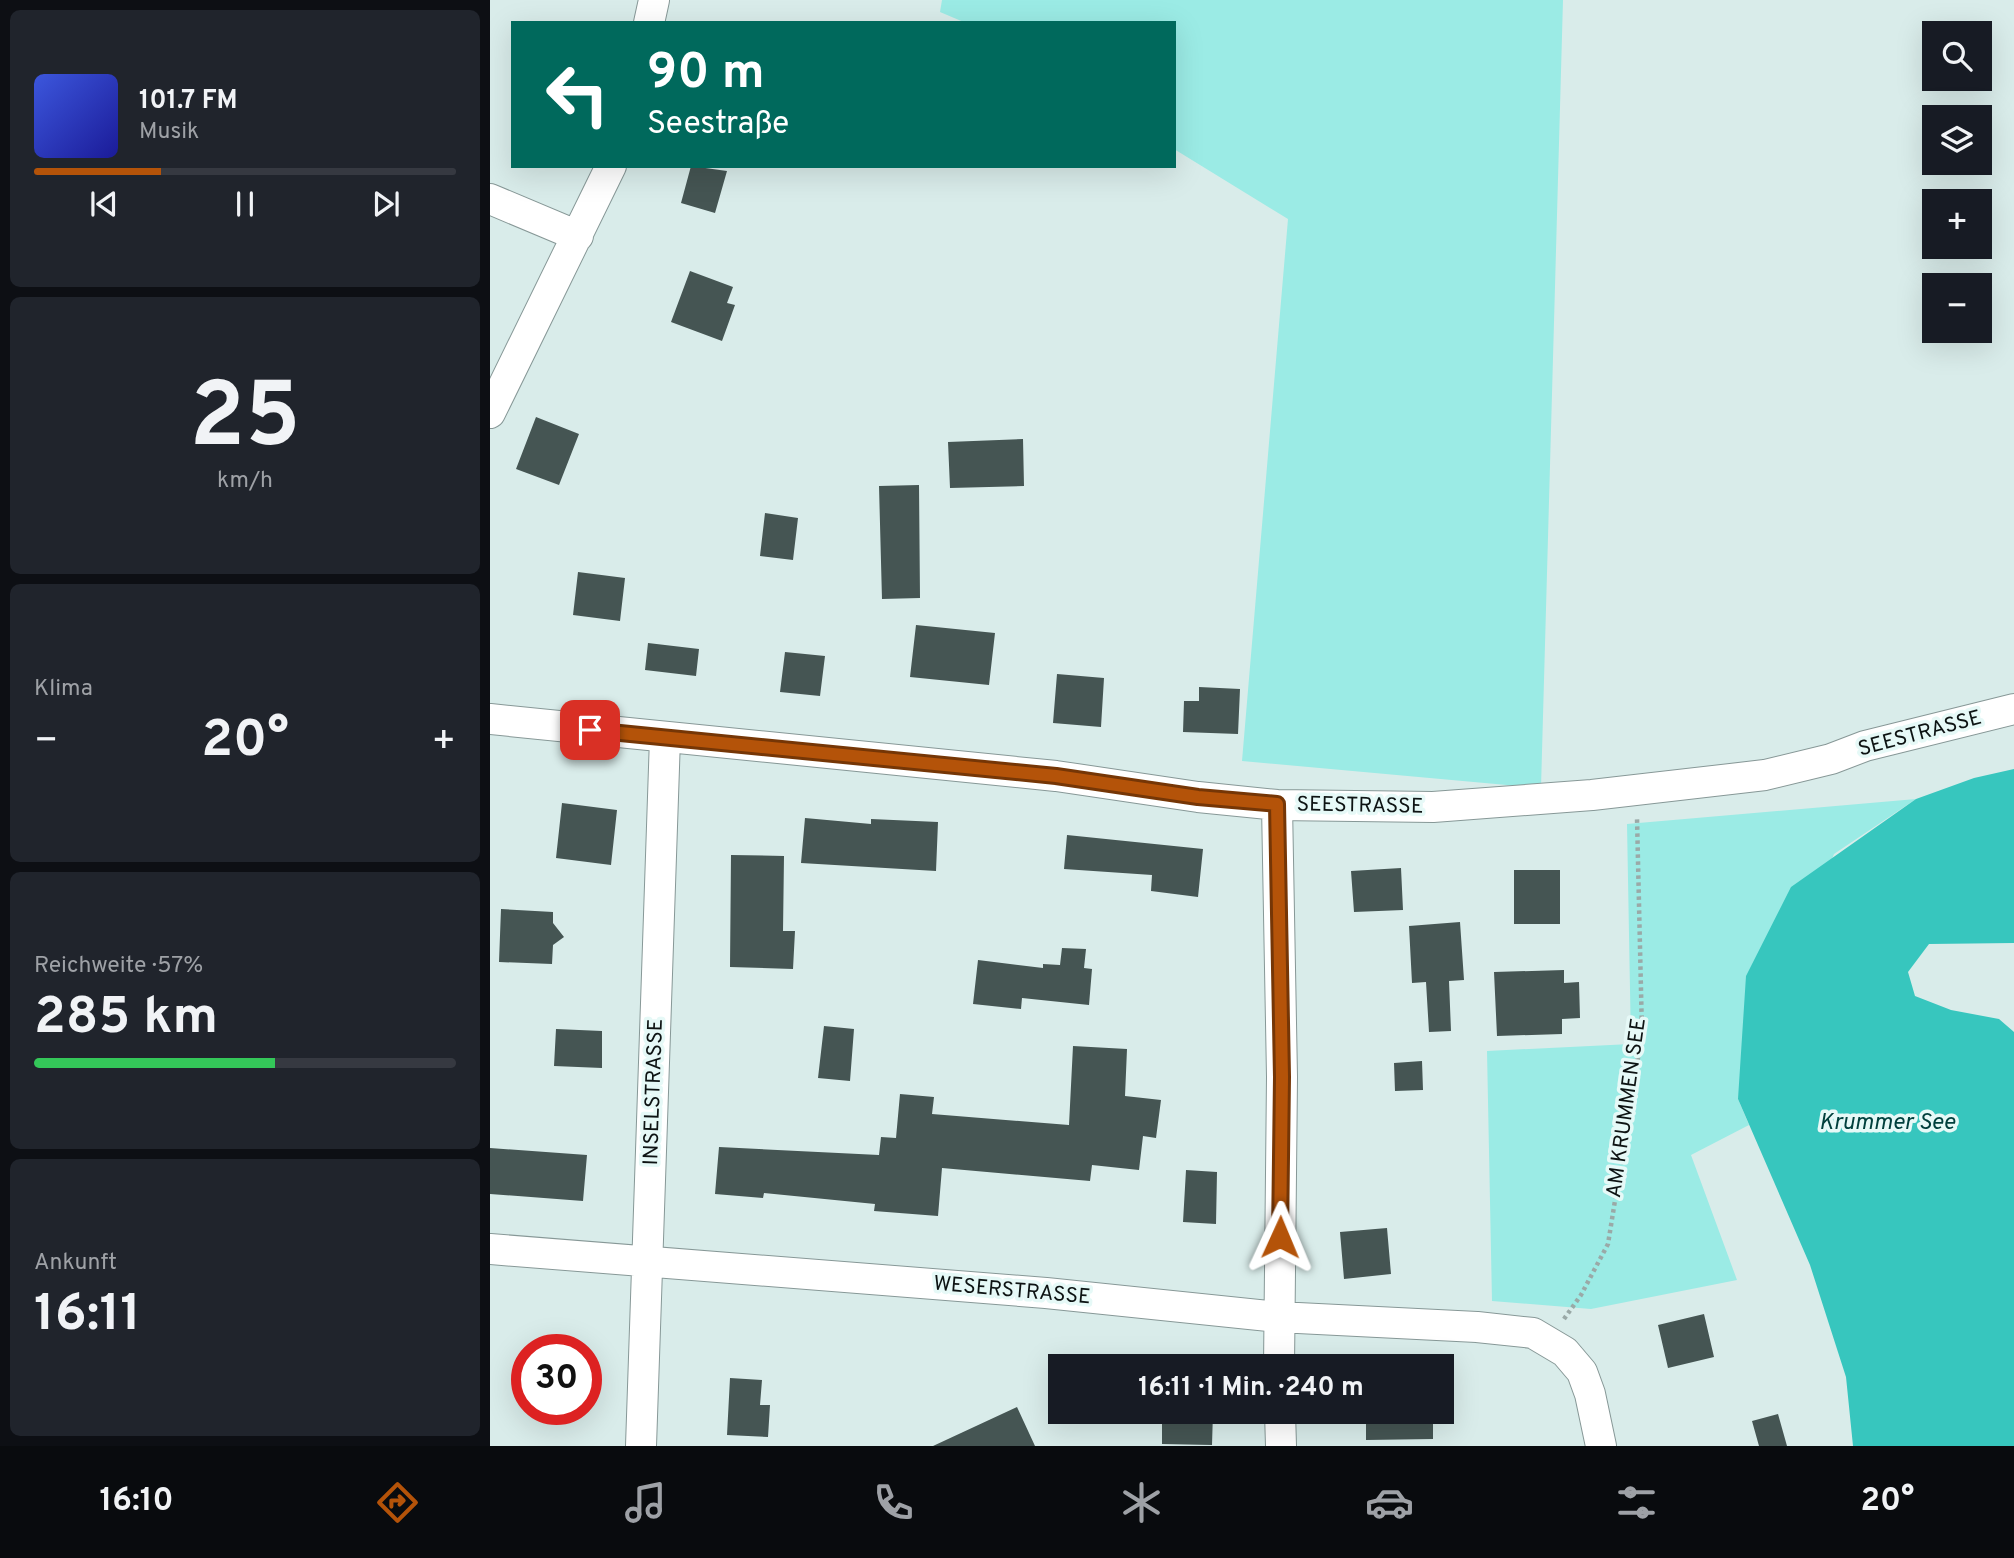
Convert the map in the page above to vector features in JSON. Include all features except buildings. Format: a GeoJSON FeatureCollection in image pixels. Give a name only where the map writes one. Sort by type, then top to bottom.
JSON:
{"type":"FeatureCollection","features":[{"type":"Feature","properties":{"kind":"street"},"geometry":{"type":"LineString","coordinates":[[649,21],[654,0]]}},
{"type":"Feature","properties":{"kind":"street"},"geometry":{"type":"LineString","coordinates":[[490,413],[610,168]]}},
{"type":"Feature","properties":{"kind":"street"},"geometry":{"type":"LineString","coordinates":[[490,199],[578,236]]}},
{"type":"Feature","properties":{"kind":"street","name":"SEESTRASSE"},"geometry":{"type":"LineString","coordinates":[[490,719],[1056,776],[1198,797],[1277,804],[1433,807],[1722,781],[1791,769],[1865,746],[2014,709]]}},
{"type":"Feature","properties":{"kind":"street","name":"INSELSTRASSE"},"geometry":{"type":"LineString","coordinates":[[641,1446],[665,738]]}},
{"type":"Feature","properties":{"kind":"street"},"geometry":{"type":"LineString","coordinates":[[1277,804],[1282,1077],[1279,1354]]}},
{"type":"Feature","properties":{"kind":"street","name":"WESERSTRASSE"},"geometry":{"type":"LineString","coordinates":[[490,1249],[1059,1294],[1278,1317],[1477,1327],[1541,1337]]}},
{"type":"Feature","properties":{"kind":"street"},"geometry":{"type":"LineString","coordinates":[[1541,1337],[1565,1352],[1582,1372],[1590,1394],[1601,1446]]}},
{"type":"Feature","properties":{"kind":"street"},"geometry":{"type":"LineString","coordinates":[[1280,1424],[1281,1446]]}},
{"type":"Feature","properties":{"kind":"path","name":"AM KRUMMEN SEE"},"geometry":{"type":"LineString","coordinates":[[1541,1337],[1581,1295],[1608,1244],[1642,1033],[1637,817]]}},
{"type":"Feature","properties":{"kind":"shaded area"},"geometry":{"type":"Polygon","coordinates":[[[942,0],[1563,0],[1541,788],[1242,761],[1288,219],[1176,150],[1176,21],[961,21],[940,12],[942,0]]]}},
{"type":"Feature","properties":{"kind":"shaded area"},"geometry":{"type":"Polygon","coordinates":[[[1916,799],[1834,854],[1738,1099],[1749,1125],[1691,1155],[1737,1280],[1591,1309],[1492,1301],[1487,1051],[1631,1044],[1627,824],[1916,799]]]}},
{"type":"Feature","properties":{"kind":"water","name":"Krummer See"},"geometry":{"type":"Polygon","coordinates":[[[2014,769],[2014,943],[1929,944],[1908,972],[1915,996],[1951,1010],[1999,1019],[2014,1032],[2014,1446],[1853,1446],[1846,1377],[1810,1265],[1738,1099],[1746,976],[1791,887],[1916,799],[1974,778],[2014,769]]]}},
{"type":"Feature","properties":{"kind":"route"},"geometry":{"type":"LineString","coordinates":[[590,730],[872,756],[1056,776],[1198,797],[1277,804],[1282,1077],[1280,1237]]}}]}
